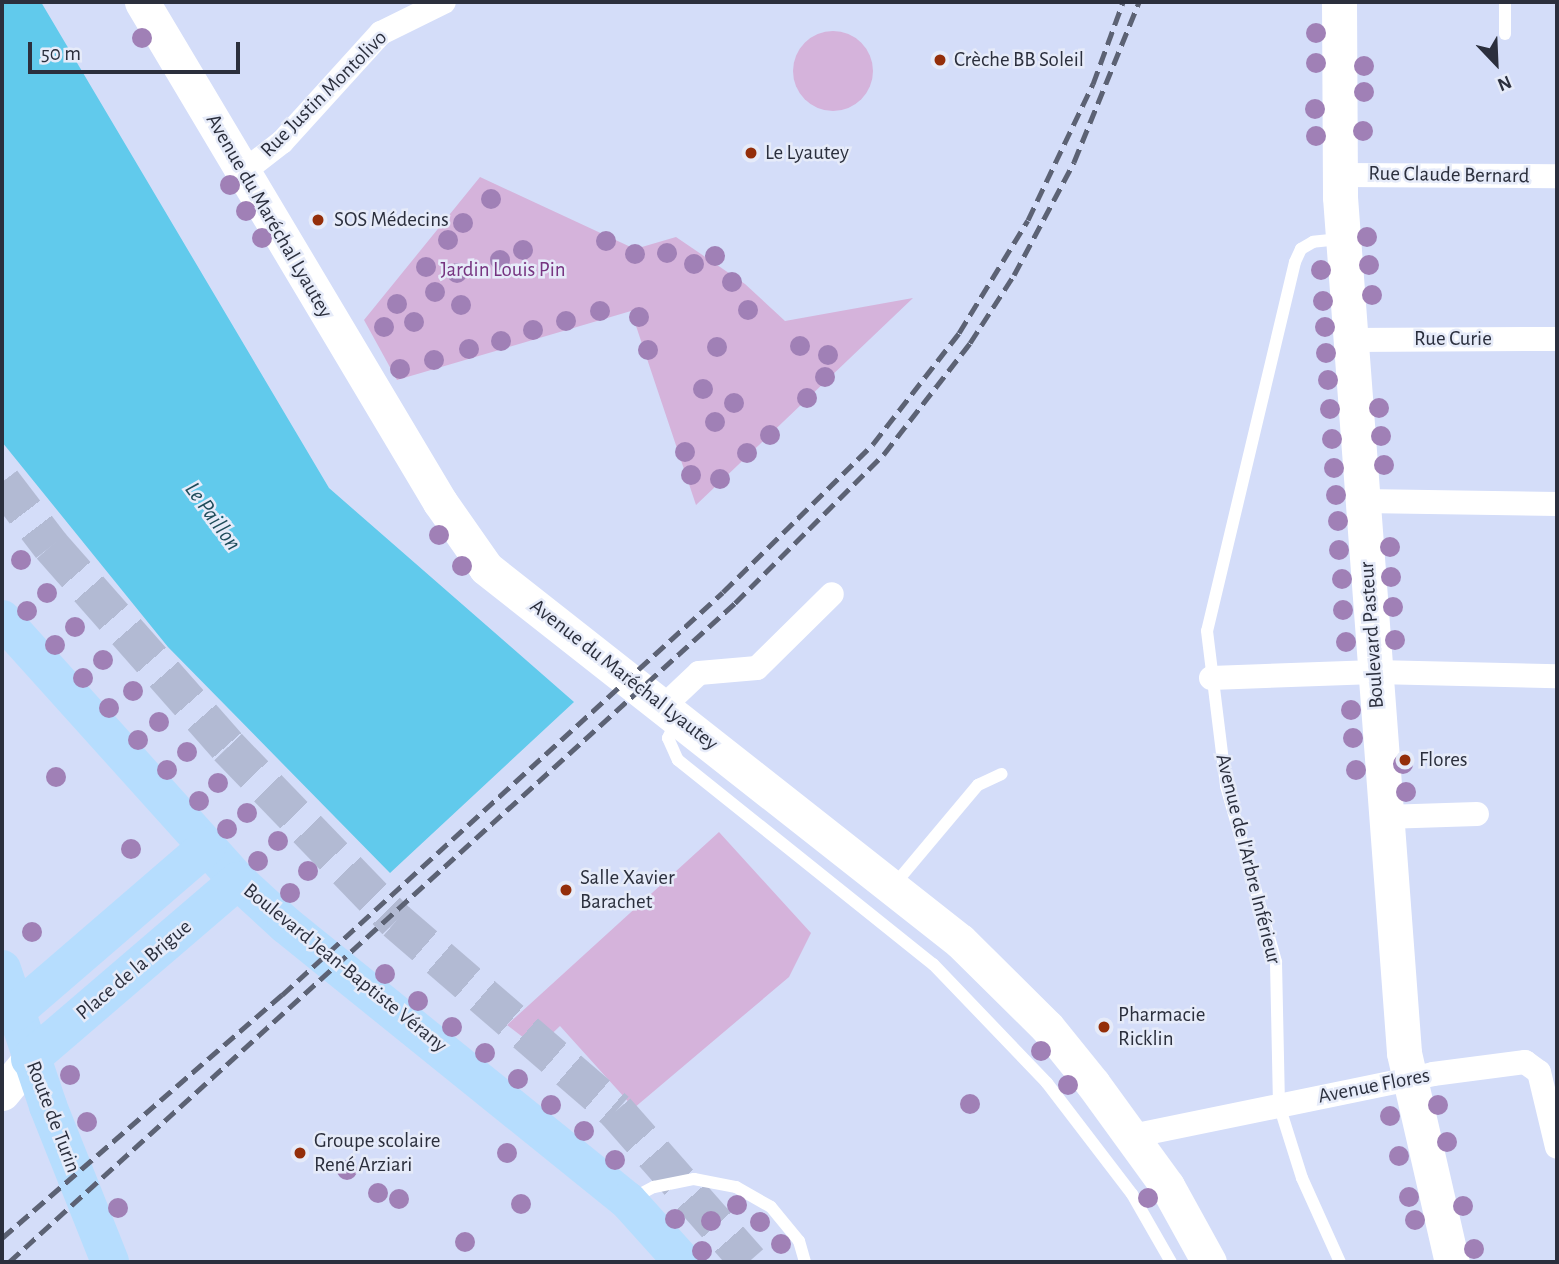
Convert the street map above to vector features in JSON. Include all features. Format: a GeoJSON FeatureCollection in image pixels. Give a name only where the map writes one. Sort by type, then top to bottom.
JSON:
{"type":"FeatureCollection","features":[{"type":"Feature","properties":{"kind":"main road","name":"Avenue du Maréchal Lyautey"},"geometry":{"type":"LineString","coordinates":[[142,2],[446,512],[486,568],[960,941],[1047,1027],[1118,1145],[1209,1262]]}},
{"type":"Feature","properties":{"kind":"main road","name":"Boulevard Pasteur"},"geometry":{"type":"LineString","coordinates":[[1339,2],[1343,239],[1384,817],[1408,1079],[1452,1262]]}},
{"type":"Feature","properties":{"kind":"main road","name":"Boulevard Jean-Baptiste Vérany"},"geometry":{"type":"LineString","coordinates":[[2,619],[238,881],[286,925],[628,1201],[683,1262]]}},
{"type":"Feature","properties":{"kind":"main road"},"geometry":{"type":"LineString","coordinates":[[8,1020],[207,846]]}},
{"type":"Feature","properties":{"kind":"main road","name":"Place de la Brigue"},"geometry":{"type":"LineString","coordinates":[[30,1059],[238,881]]}},
{"type":"Feature","properties":{"kind":"main road","name":"Route de Turin"},"geometry":{"type":"LineString","coordinates":[[2,969],[8,1020],[30,1059],[110,1262]]}},
{"type":"Feature","properties":{"kind":"main road"},"geometry":{"type":"LineString","coordinates":[[2,1093],[30,1059]]}},
{"type":"Feature","properties":{"kind":"street","name":"Rue Justin Montolivo"},"geometry":{"type":"LineString","coordinates":[[243,172],[282,142],[381,33],[444,2]]}},
{"type":"Feature","properties":{"kind":"street","name":"Rue Claude Bernard"},"geometry":{"type":"LineString","coordinates":[[1340,175],[1557,176]]}},
{"type":"Feature","properties":{"kind":"street","name":"Rue Curie"},"geometry":{"type":"LineString","coordinates":[[1350,340],[1557,339]]}},
{"type":"Feature","properties":{"kind":"street"},"geometry":{"type":"LineString","coordinates":[[1363,501],[1557,504]]}},
{"type":"Feature","properties":{"kind":"street"},"geometry":{"type":"LineString","coordinates":[[671,711],[699,673],[757,668],[832,594]]}},
{"type":"Feature","properties":{"kind":"street"},"geometry":{"type":"LineString","coordinates":[[1211,678],[1375,673],[1557,676]]}},
{"type":"Feature","properties":{"kind":"street"},"geometry":{"type":"LineString","coordinates":[[1384,817],[1477,814]]}},
{"type":"Feature","properties":{"kind":"street","name":"Avenue Flores"},"geometry":{"type":"LineString","coordinates":[[1118,1145],[1279,1105],[1408,1079],[1525,1062],[1539,1072],[1557,1147]]}},
{"type":"Feature","properties":{"kind":"lane"},"geometry":{"type":"LineString","coordinates":[[1504,2],[1505,34]]}},
{"type":"Feature","properties":{"kind":"lane","name":"Avenue de l'Arbre Inférieur"},"geometry":{"type":"LineString","coordinates":[[1340,1262],[1302,1178],[1279,1105],[1276,962],[1226,786],[1207,631],[1295,262],[1301,249],[1313,242],[1343,239]]}},
{"type":"Feature","properties":{"kind":"lane"},"geometry":{"type":"LineString","coordinates":[[671,711],[668,738],[678,761],[933,964],[1047,1083],[1118,1145],[1171,1262]]}},
{"type":"Feature","properties":{"kind":"lane"},"geometry":{"type":"LineString","coordinates":[[892,887],[978,785],[1002,774]]}},
{"type":"Feature","properties":{"kind":"lane"},"geometry":{"type":"LineString","coordinates":[[628,1201],[654,1187],[694,1180],[736,1187],[771,1207],[799,1241],[805,1262]]}},
{"type":"Feature","properties":{"kind":"green space"},"geometry":{"type":"Polygon","coordinates":[[[825,31],[841,31],[862,42],[873,63],[873,79],[862,100],[841,111],[825,111],[811,105],[799,93],[793,79],[793,63],[799,49],[811,37],[825,31]]]}},
{"type":"Feature","properties":{"kind":"green space","name":"Jardin Louis Pin"},"geometry":{"type":"Polygon","coordinates":[[[480,177],[635,249],[676,237],[745,284],[785,321],[913,298],[696,505],[631,311],[397,380],[364,320],[480,177]]]}},
{"type":"Feature","properties":{"kind":"green space"},"geometry":{"type":"Polygon","coordinates":[[[719,832],[811,933],[789,977],[634,1108],[560,1026],[537,1048],[507,1025],[719,832]]]}},
{"type":"Feature","properties":{"kind":"water","name":"Le Paillon"},"geometry":{"type":"Polygon","coordinates":[[[2,2],[41,2],[329,488],[574,702],[390,873],[168,647],[2,442],[2,2]]]}},
{"type":"Feature","properties":{"kind":"tunnel"},"geometry":{"type":"LineString","coordinates":[[2,482],[51,546],[228,747],[396,921],[616,1111],[749,1262]]}},
{"type":"Feature","properties":{"kind":"railway"},"geometry":{"type":"LineString","coordinates":[[2,1238],[282,995],[723,592],[873,444],[959,333],[1028,220],[1093,84],[1123,2]]}},
{"type":"Feature","properties":{"kind":"railway"},"geometry":{"type":"LineString","coordinates":[[9,1262],[735,603],[884,454],[970,343],[1014,275],[1074,162],[1139,2]]}},
{"type":"Feature","properties":{"kind":"place","name":"Crèche BB Soleil"},"geometry":{"type":"Point","coordinates":[940,60]}},
{"type":"Feature","properties":{"kind":"place","name":"Le Lyautey"},"geometry":{"type":"Point","coordinates":[751,153]}},
{"type":"Feature","properties":{"kind":"place","name":"SOS Médecins"},"geometry":{"type":"Point","coordinates":[318,220]}},
{"type":"Feature","properties":{"kind":"place","name":"Flores"},"geometry":{"type":"Point","coordinates":[1405,760]}},
{"type":"Feature","properties":{"kind":"place","name":"Salle Xavier Barachet"},"geometry":{"type":"Point","coordinates":[566,890]}},
{"type":"Feature","properties":{"kind":"place","name":"Pharmacie Ricklin"},"geometry":{"type":"Point","coordinates":[1104,1027]}},
{"type":"Feature","properties":{"kind":"place","name":"Groupe scolaire René Arziari"},"geometry":{"type":"Point","coordinates":[300,1153]}}]}
